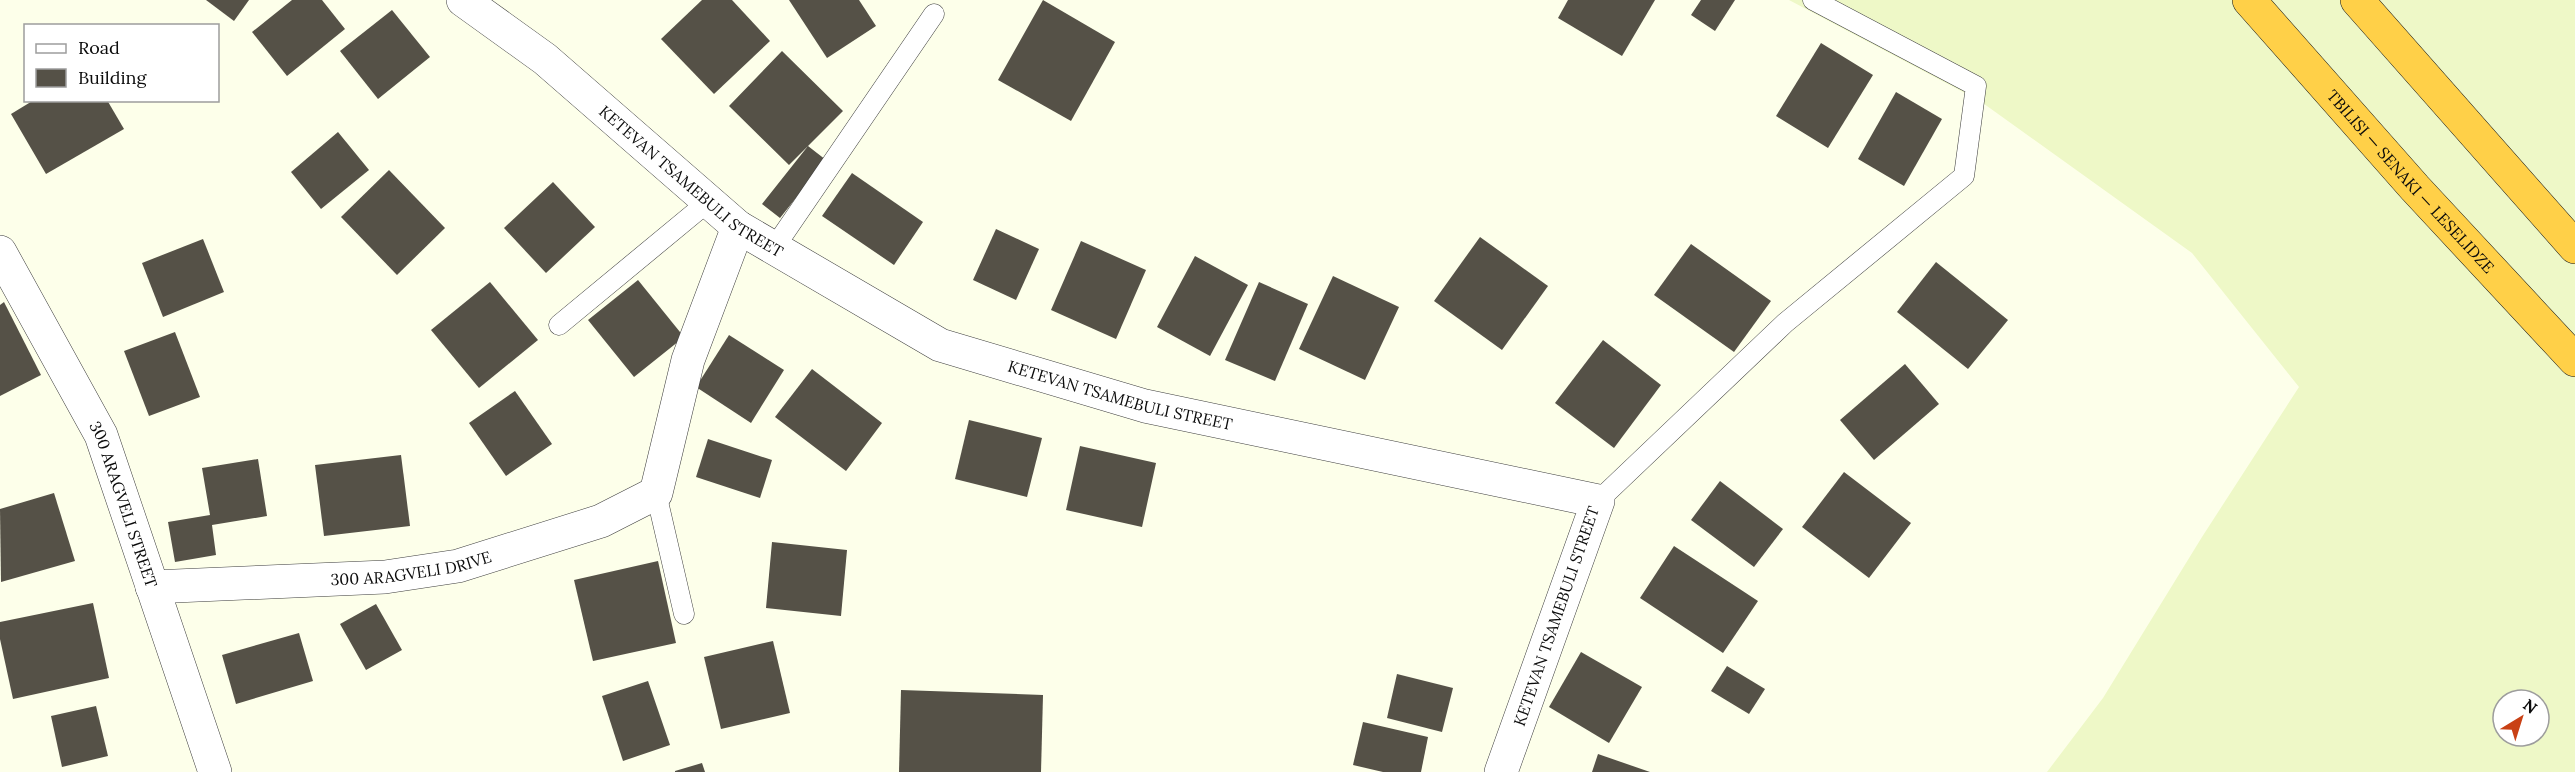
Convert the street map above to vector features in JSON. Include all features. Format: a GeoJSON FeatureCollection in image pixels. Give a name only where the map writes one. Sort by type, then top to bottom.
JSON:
{"type":"FeatureCollection","features":[{"type":"Feature","properties":{"kind":"highway","name":"TBILISI — SENAKI — LESELIDZE"},"geometry":{"type":"LineString","coordinates":[[2249,0],[2415,188],[2575,360]]}},
{"type":"Feature","properties":{"kind":"highway"},"geometry":{"type":"LineString","coordinates":[[2357,0],[2575,248]]}},
{"type":"Feature","properties":{"kind":"street","name":"KETEVAN TSAMEBULI STREET"},"geometry":{"type":"LineString","coordinates":[[463,0],[545,59],[738,227],[940,345],[1145,406],[1598,501],[1501,772]]}},
{"type":"Feature","properties":{"kind":"street"},"geometry":{"type":"LineString","coordinates":[[656,493],[688,360],[738,227]]}},
{"type":"Feature","properties":{"kind":"street","name":"300 ARAGVELI STREET"},"geometry":{"type":"LineString","coordinates":[[0,252],[101,435],[215,772]]}},
{"type":"Feature","properties":{"kind":"street","name":"300 ARAGVELI DRIVE"},"geometry":{"type":"LineString","coordinates":[[152,587],[385,577],[458,566],[601,521],[656,493]]}},
{"type":"Feature","properties":{"kind":"lane"},"geometry":{"type":"LineString","coordinates":[[1598,501],[1785,323],[1964,176],[1976,86],[1813,0]]}},
{"type":"Feature","properties":{"kind":"lane"},"geometry":{"type":"LineString","coordinates":[[774,248],[934,14]]}},
{"type":"Feature","properties":{"kind":"lane"},"geometry":{"type":"LineString","coordinates":[[559,324],[709,201]]}},
{"type":"Feature","properties":{"kind":"lane"},"geometry":{"type":"LineString","coordinates":[[656,493],[684,614]]}},
{"type":"Feature","properties":{"kind":"green space"},"geometry":{"type":"Polygon","coordinates":[[[1789,0],[2575,0],[2575,772],[2047,772],[2103,698],[2202,537],[2299,387],[2192,253],[1980,101],[1789,0]]]}},
{"type":"Feature","properties":{"kind":"building"},"geometry":{"type":"Polygon","coordinates":[[[206,0],[249,0],[234,21],[206,0]]]}},
{"type":"Feature","properties":{"kind":"building"},"geometry":{"type":"Polygon","coordinates":[[[292,0],[322,0],[345,29],[287,76],[252,32],[292,0]]]}},
{"type":"Feature","properties":{"kind":"building"},"geometry":{"type":"Polygon","coordinates":[[[702,0],[732,0],[770,41],[714,94],[661,39],[702,0]]]}},
{"type":"Feature","properties":{"kind":"building"},"geometry":{"type":"Polygon","coordinates":[[[789,0],[859,0],[876,26],[827,58],[789,0]]]}},
{"type":"Feature","properties":{"kind":"building"},"geometry":{"type":"Polygon","coordinates":[[[1043,0],[1115,42],[1071,121],[998,80],[1043,0]]]}},
{"type":"Feature","properties":{"kind":"building"},"geometry":{"type":"Polygon","coordinates":[[[1568,0],[1655,0],[1622,56],[1558,18],[1568,0]]]}},
{"type":"Feature","properties":{"kind":"building"},"geometry":{"type":"Polygon","coordinates":[[[1701,0],[1735,0],[1715,31],[1691,15],[1701,0]]]}},
{"type":"Feature","properties":{"kind":"building"},"geometry":{"type":"Polygon","coordinates":[[[392,10],[430,57],[378,99],[340,51],[392,10]]]}},
{"type":"Feature","properties":{"kind":"building"},"geometry":{"type":"Polygon","coordinates":[[[1821,43],[1873,75],[1828,148],[1776,116],[1821,43]]]}},
{"type":"Feature","properties":{"kind":"building"},"geometry":{"type":"Polygon","coordinates":[[[782,51],[843,111],[789,165],[729,106],[782,51]]]}},
{"type":"Feature","properties":{"kind":"building"},"geometry":{"type":"Polygon","coordinates":[[[1896,92],[1942,119],[1904,186],[1858,159],[1896,92]]]}},
{"type":"Feature","properties":{"kind":"building"},"geometry":{"type":"Polygon","coordinates":[[[31,102],[108,102],[124,129],[46,174],[11,114],[31,102]]]}},
{"type":"Feature","properties":{"kind":"building"},"geometry":{"type":"Polygon","coordinates":[[[338,132],[369,170],[321,209],[291,172],[338,132]]]}},
{"type":"Feature","properties":{"kind":"building"},"geometry":{"type":"Polygon","coordinates":[[[808,146],[826,160],[780,218],[762,204],[808,146]]]}},
{"type":"Feature","properties":{"kind":"building"},"geometry":{"type":"Polygon","coordinates":[[[389,170],[445,228],[397,275],[341,217],[389,170]]]}},
{"type":"Feature","properties":{"kind":"building"},"geometry":{"type":"Polygon","coordinates":[[[852,173],[923,222],[894,265],[822,216],[852,173]]]}},
{"type":"Feature","properties":{"kind":"building"},"geometry":{"type":"Polygon","coordinates":[[[553,182],[595,227],[546,273],[504,228],[553,182]]]}},
{"type":"Feature","properties":{"kind":"building"},"geometry":{"type":"Polygon","coordinates":[[[996,229],[1039,249],[1016,300],[973,280],[996,229]]]}},
{"type":"Feature","properties":{"kind":"building"},"geometry":{"type":"Polygon","coordinates":[[[1480,237],[1548,286],[1502,350],[1434,301],[1480,237]]]}},
{"type":"Feature","properties":{"kind":"building"},"geometry":{"type":"Polygon","coordinates":[[[203,239],[224,292],[163,317],[142,263],[203,239]]]}},
{"type":"Feature","properties":{"kind":"building"},"geometry":{"type":"Polygon","coordinates":[[[1081,241],[1146,270],[1116,339],[1051,310],[1081,241]]]}},
{"type":"Feature","properties":{"kind":"building"},"geometry":{"type":"Polygon","coordinates":[[[1691,244],[1771,301],[1734,352],[1654,295],[1691,244]]]}},
{"type":"Feature","properties":{"kind":"building"},"geometry":{"type":"Polygon","coordinates":[[[1195,256],[1248,285],[1210,356],[1157,327],[1195,256]]]}},
{"type":"Feature","properties":{"kind":"building"},"geometry":{"type":"Polygon","coordinates":[[[1936,262],[2008,320],[1968,369],[1897,312],[1936,262]]]}},
{"type":"Feature","properties":{"kind":"building"},"geometry":{"type":"Polygon","coordinates":[[[1333,276],[1399,307],[1365,380],[1299,349],[1333,276]]]}},
{"type":"Feature","properties":{"kind":"building"},"geometry":{"type":"Polygon","coordinates":[[[638,280],[684,337],[634,377],[588,320],[638,280]]]}},
{"type":"Feature","properties":{"kind":"building"},"geometry":{"type":"Polygon","coordinates":[[[490,282],[538,340],[479,388],[431,330],[490,282]]]}},
{"type":"Feature","properties":{"kind":"building"},"geometry":{"type":"Polygon","coordinates":[[[1259,282],[1308,304],[1275,381],[1225,360],[1259,282]]]}},
{"type":"Feature","properties":{"kind":"building"},"geometry":{"type":"Polygon","coordinates":[[[4,302],[41,375],[0,396],[0,305],[4,302]]]}},
{"type":"Feature","properties":{"kind":"building"},"geometry":{"type":"Polygon","coordinates":[[[175,332],[200,397],[149,416],[124,351],[175,332]]]}},
{"type":"Feature","properties":{"kind":"building"},"geometry":{"type":"Polygon","coordinates":[[[729,335],[784,370],[751,423],[696,387],[729,335]]]}},
{"type":"Feature","properties":{"kind":"building"},"geometry":{"type":"Polygon","coordinates":[[[1603,340],[1661,385],[1614,448],[1555,403],[1603,340]]]}},
{"type":"Feature","properties":{"kind":"building"},"geometry":{"type":"Polygon","coordinates":[[[1905,364],[1939,404],[1874,460],[1840,420],[1905,364]]]}},
{"type":"Feature","properties":{"kind":"building"},"geometry":{"type":"Polygon","coordinates":[[[812,369],[882,423],[846,471],[775,417],[812,369]]]}},
{"type":"Feature","properties":{"kind":"building"},"geometry":{"type":"Polygon","coordinates":[[[515,391],[552,444],[506,476],[469,423],[515,391]]]}},
{"type":"Feature","properties":{"kind":"building"},"geometry":{"type":"Polygon","coordinates":[[[969,420],[1042,438],[1027,497],[955,479],[969,420]]]}},
{"type":"Feature","properties":{"kind":"building"},"geometry":{"type":"Polygon","coordinates":[[[708,439],[772,460],[760,498],[696,477],[708,439]]]}},
{"type":"Feature","properties":{"kind":"building"},"geometry":{"type":"Polygon","coordinates":[[[1080,446],[1156,463],[1142,527],[1066,510],[1080,446]]]}},
{"type":"Feature","properties":{"kind":"building"},"geometry":{"type":"Polygon","coordinates":[[[401,455],[410,526],[324,536],[315,465],[401,455]]]}},
{"type":"Feature","properties":{"kind":"building"},"geometry":{"type":"Polygon","coordinates":[[[258,459],[267,516],[212,525],[216,555],[175,562],[168,522],[210,515],[202,468],[258,459]]]}},
{"type":"Feature","properties":{"kind":"building"},"geometry":{"type":"Polygon","coordinates":[[[1844,472],[1911,523],[1869,578],[1802,527],[1844,472]]]}},
{"type":"Feature","properties":{"kind":"building"},"geometry":{"type":"Polygon","coordinates":[[[1720,481],[1783,529],[1754,567],[1691,520],[1720,481]]]}},
{"type":"Feature","properties":{"kind":"building"},"geometry":{"type":"Polygon","coordinates":[[[54,493],[75,561],[1,582],[0,509],[54,493]]]}},
{"type":"Feature","properties":{"kind":"building"},"geometry":{"type":"Polygon","coordinates":[[[772,542],[847,550],[841,616],[766,608],[772,542]]]}},
{"type":"Feature","properties":{"kind":"building"},"geometry":{"type":"Polygon","coordinates":[[[1674,546],[1758,601],[1723,653],[1640,598],[1674,546]]]}},
{"type":"Feature","properties":{"kind":"building"},"geometry":{"type":"Polygon","coordinates":[[[658,561],[676,643],[593,661],[574,580],[658,561]]]}},
{"type":"Feature","properties":{"kind":"building"},"geometry":{"type":"Polygon","coordinates":[[[93,603],[109,678],[13,699],[0,639],[0,622],[93,603]]]}},
{"type":"Feature","properties":{"kind":"building"},"geometry":{"type":"Polygon","coordinates":[[[376,604],[402,650],[366,670],[340,624],[376,604]]]}},
{"type":"Feature","properties":{"kind":"building"},"geometry":{"type":"Polygon","coordinates":[[[299,633],[313,681],[236,704],[222,655],[299,633]]]}},
{"type":"Feature","properties":{"kind":"building"},"geometry":{"type":"Polygon","coordinates":[[[773,641],[790,713],[721,729],[704,657],[773,641]]]}},
{"type":"Feature","properties":{"kind":"building"},"geometry":{"type":"Polygon","coordinates":[[[1581,652],[1642,687],[1609,743],[1549,707],[1581,652]]]}},
{"type":"Feature","properties":{"kind":"building"},"geometry":{"type":"Polygon","coordinates":[[[1727,666],[1765,689],[1749,714],[1711,691],[1727,666]]]}},
{"type":"Feature","properties":{"kind":"building"},"geometry":{"type":"Polygon","coordinates":[[[1397,674],[1453,688],[1442,732],[1387,718],[1397,674]]]}},
{"type":"Feature","properties":{"kind":"building"},"geometry":{"type":"Polygon","coordinates":[[[648,681],[670,745],[623,761],[602,696],[648,681]]]}},
{"type":"Feature","properties":{"kind":"building"},"geometry":{"type":"Polygon","coordinates":[[[901,690],[1043,695],[1041,772],[899,772],[901,690]]]}},
{"type":"Feature","properties":{"kind":"building"},"geometry":{"type":"Polygon","coordinates":[[[96,706],[108,756],[62,767],[51,716],[96,706]]]}},
{"type":"Feature","properties":{"kind":"building"},"geometry":{"type":"Polygon","coordinates":[[[1363,722],[1428,737],[1421,772],[1383,772],[1353,765],[1363,722]]]}},
{"type":"Feature","properties":{"kind":"building"},"geometry":{"type":"Polygon","coordinates":[[[1598,754],[1650,772],[1592,772],[1598,754]]]}},
{"type":"Feature","properties":{"kind":"building"},"geometry":{"type":"Polygon","coordinates":[[[702,763],[705,772],[675,772],[675,771],[702,763]]]}}]}
